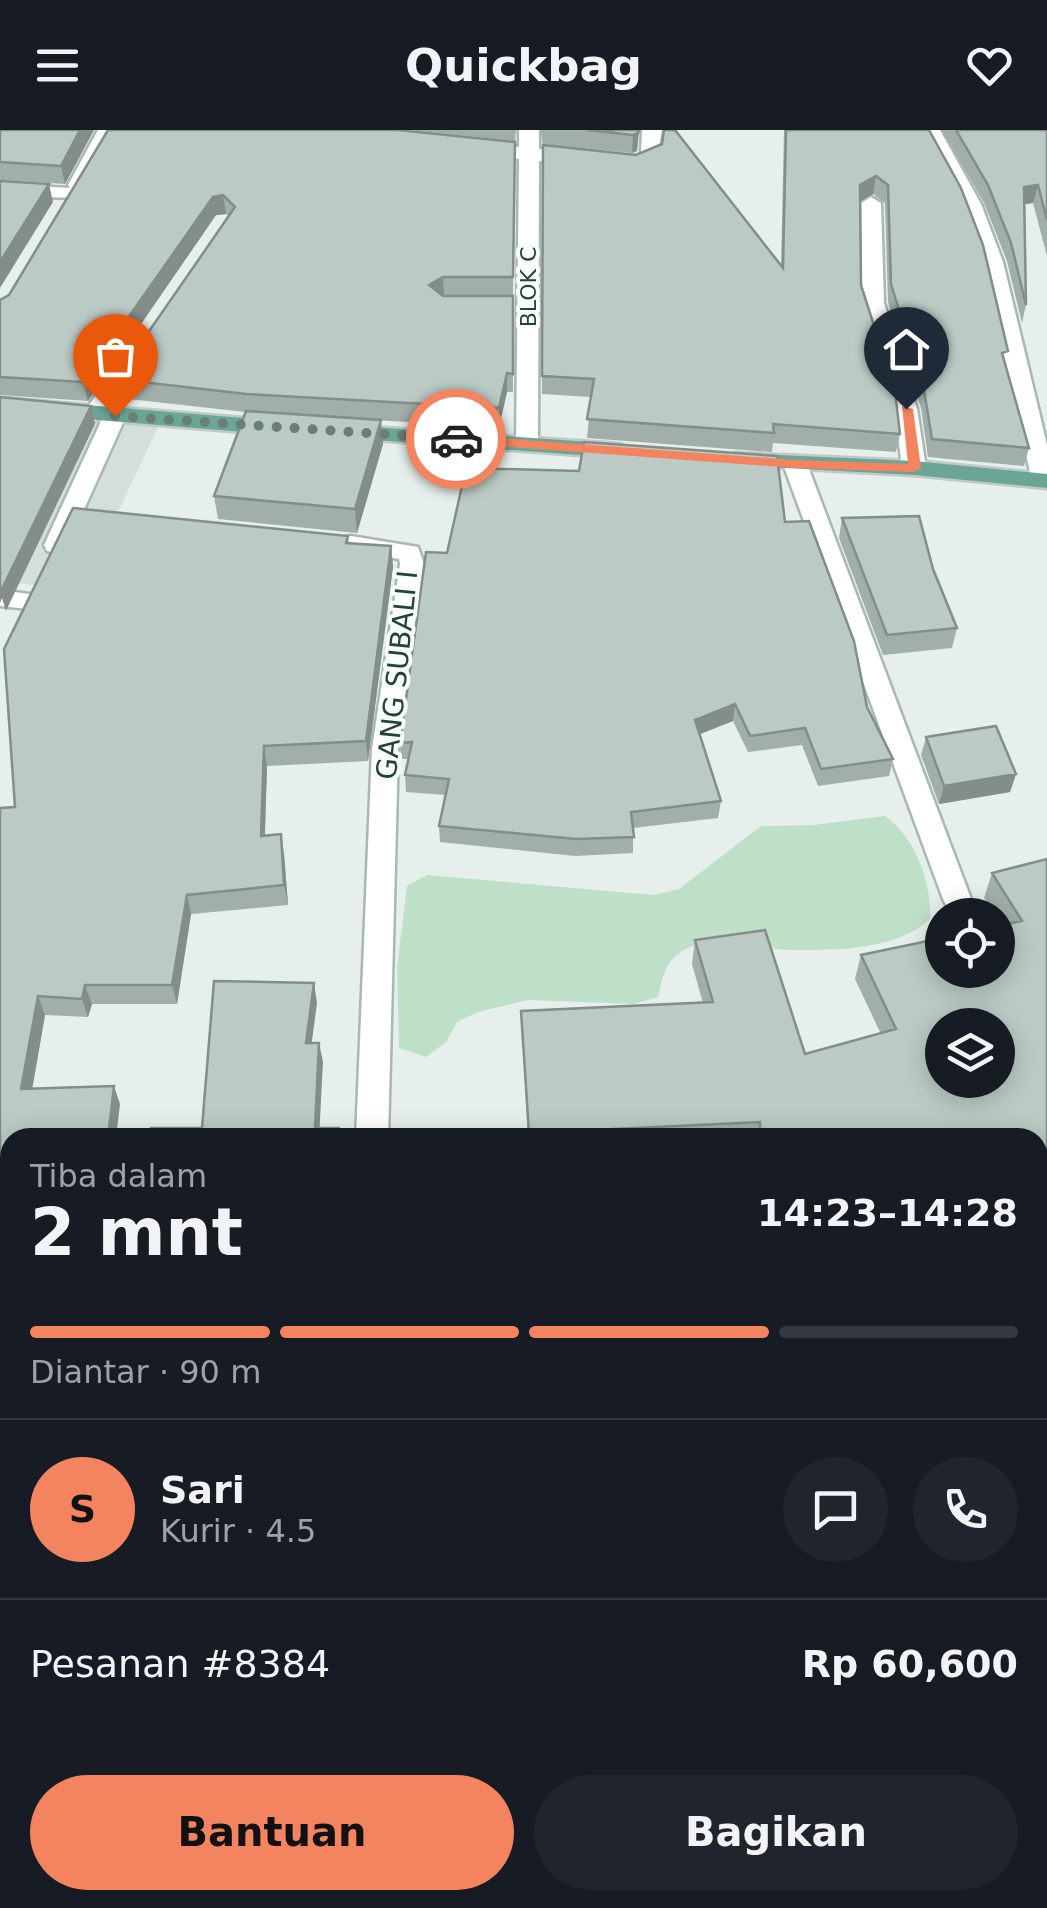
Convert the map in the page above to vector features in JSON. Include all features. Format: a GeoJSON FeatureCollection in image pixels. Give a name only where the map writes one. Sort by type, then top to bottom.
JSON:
{"type":"FeatureCollection","features":[{"type":"Feature","properties":{"kind":"main road"},"geometry":{"type":"LineString","coordinates":[[0,405],[642,452]]}},
{"type":"Feature","properties":{"kind":"main road"},"geometry":{"type":"LineString","coordinates":[[718,458],[914,468],[1046,482]]}},
{"type":"Feature","properties":{"kind":"street"},"geometry":{"type":"LineString","coordinates":[[0,190],[68,202],[108,130]]}},
{"type":"Feature","properties":{"kind":"street","name":"BLOK C"},"geometry":{"type":"LineString","coordinates":[[527,444],[519,305],[529,130]]}},
{"type":"Feature","properties":{"kind":"street"},"geometry":{"type":"LineString","coordinates":[[457,147],[634,164],[650,156],[652,130]]}},
{"type":"Feature","properties":{"kind":"street"},"geometry":{"type":"LineString","coordinates":[[930,130],[971,204],[992,262],[1046,482]]}},
{"type":"Feature","properties":{"kind":"street"},"geometry":{"type":"LineString","coordinates":[[871,203],[874,303],[906,409],[914,468]]}},
{"type":"Feature","properties":{"kind":"street"},"geometry":{"type":"LineString","coordinates":[[14,631],[37,584],[79,518],[104,415],[149,334]]}},
{"type":"Feature","properties":{"kind":"street"},"geometry":{"type":"LineString","coordinates":[[795,464],[956,898]]}},
{"type":"Feature","properties":{"kind":"street","name":"GANG SUBALI I"},"geometry":{"type":"LineString","coordinates":[[320,541],[396,548],[409,554],[412,564],[384,749],[372,1128]]}},
{"type":"Feature","properties":{"kind":"street"},"geometry":{"type":"LineString","coordinates":[[0,598],[37,584]]}},
{"type":"Feature","properties":{"kind":"shaded area"},"geometry":{"type":"Polygon","coordinates":[[[0,402],[163,416],[81,591],[0,581],[0,402]]]}},
{"type":"Feature","properties":{"kind":"green space"},"geometry":{"type":"Polygon","coordinates":[[[885,816],[896,825],[913,848],[925,876],[929,898],[925,898],[925,923],[883,943],[826,950],[775,949],[728,942],[697,945],[683,950],[668,965],[658,997],[634,1004],[528,1000],[478,1012],[457,1022],[446,1042],[426,1057],[399,1048],[397,968],[407,886],[427,875],[654,895],[679,889],[761,826],[814,825],[885,816]]]}},
{"type":"Feature","properties":{"kind":"building"},"geometry":{"type":"Polygon","coordinates":[[[0,130],[80,130],[61,166],[0,162],[0,130]]]}},
{"type":"Feature","properties":{"kind":"building"},"geometry":{"type":"Polygon","coordinates":[[[108,130],[398,130],[515,142],[513,277],[443,277],[429,285],[443,296],[513,296],[513,374],[507,373],[499,408],[246,394],[116,379],[235,207],[223,195],[213,197],[83,382],[0,377],[0,300],[9,295],[108,130]]]}},
{"type":"Feature","properties":{"kind":"building"},"geometry":{"type":"Polygon","coordinates":[[[587,130],[639,130],[633,135],[587,130]]]}},
{"type":"Feature","properties":{"kind":"building"},"geometry":{"type":"Polygon","coordinates":[[[664,130],[675,130],[783,268],[786,130],[929,130],[961,188],[983,245],[1008,351],[1002,353],[1029,448],[932,439],[924,390],[891,284],[888,185],[876,176],[860,185],[861,285],[895,391],[900,434],[773,424],[774,433],[587,419],[594,379],[542,376],[543,145],[636,155],[662,144],[664,130]]]}},
{"type":"Feature","properties":{"kind":"building"},"geometry":{"type":"Polygon","coordinates":[[[956,130],[1047,130],[1047,220],[1038,185],[1024,187],[1026,305],[1011,243],[988,185],[956,130]]]}},
{"type":"Feature","properties":{"kind":"building"},"geometry":{"type":"Polygon","coordinates":[[[0,181],[49,184],[0,262],[0,181]]]}},
{"type":"Feature","properties":{"kind":"building"},"geometry":{"type":"Polygon","coordinates":[[[0,397],[91,406],[0,593],[0,397]]]}},
{"type":"Feature","properties":{"kind":"building"},"geometry":{"type":"Polygon","coordinates":[[[246,411],[381,420],[355,509],[214,496],[246,411]]]}},
{"type":"Feature","properties":{"kind":"building"},"geometry":{"type":"Polygon","coordinates":[[[584,442],[777,456],[785,522],[809,521],[854,641],[867,707],[893,759],[821,769],[805,728],[750,736],[735,704],[695,720],[721,801],[631,812],[634,837],[576,839],[439,826],[449,779],[405,775],[412,742],[400,743],[426,552],[447,553],[466,468],[579,471],[584,442]]]}},
{"type":"Feature","properties":{"kind":"building"},"geometry":{"type":"Polygon","coordinates":[[[73,508],[348,536],[346,543],[391,546],[366,741],[264,746],[261,836],[281,834],[284,885],[187,895],[172,985],[85,985],[82,999],[38,996],[21,1089],[114,1086],[109,1128],[0,1128],[0,808],[15,807],[4,649],[73,508]]]}},
{"type":"Feature","properties":{"kind":"building"},"geometry":{"type":"Polygon","coordinates":[[[919,516],[933,569],[957,628],[887,635],[842,518],[919,516]]]}},
{"type":"Feature","properties":{"kind":"building"},"geometry":{"type":"Polygon","coordinates":[[[996,726],[1016,774],[944,786],[926,737],[996,726]]]}},
{"type":"Feature","properties":{"kind":"building"},"geometry":{"type":"Polygon","coordinates":[[[1047,859],[1047,1128],[760,1128],[760,1122],[529,1128],[521,1011],[713,1002],[695,940],[765,930],[805,1054],[896,1029],[861,955],[925,942],[925,988],[1015,988],[1015,922],[1022,921],[1015,910],[1015,898],[1008,898],[992,873],[1047,859]]]}},
{"type":"Feature","properties":{"kind":"building"},"geometry":{"type":"Polygon","coordinates":[[[214,981],[314,983],[306,1043],[319,1043],[315,1128],[202,1128],[214,981]]]}},
{"type":"Feature","properties":{"kind":"way so far"},"geometry":{"type":"LineString","coordinates":[[115,416],[456,439]]}},
{"type":"Feature","properties":{"kind":"route"},"geometry":{"type":"LineString","coordinates":[[456,439],[795,464],[914,468],[906,409]]}}]}
